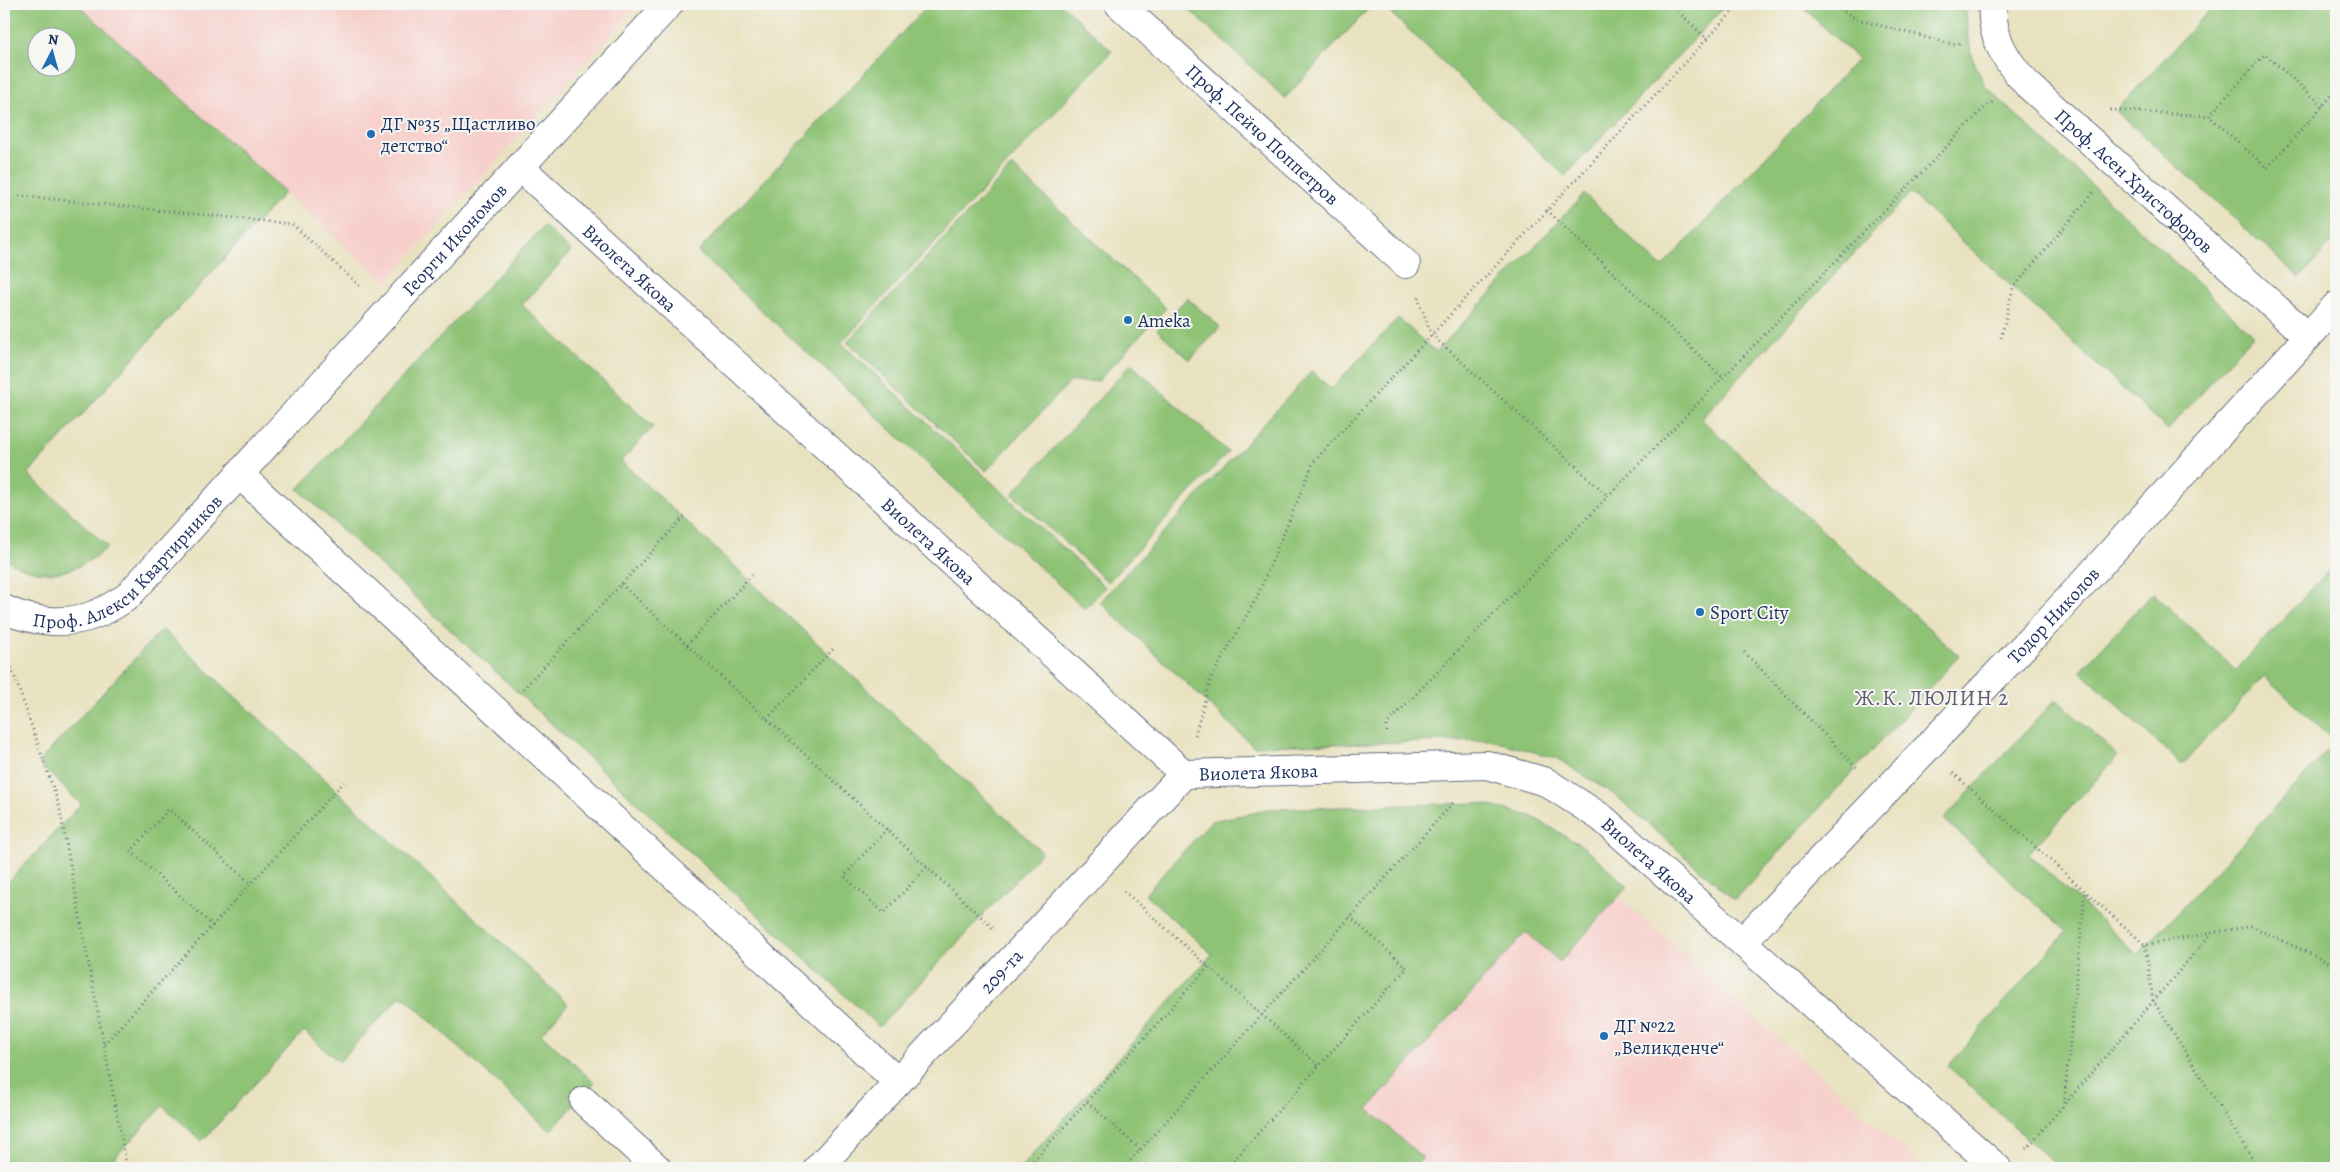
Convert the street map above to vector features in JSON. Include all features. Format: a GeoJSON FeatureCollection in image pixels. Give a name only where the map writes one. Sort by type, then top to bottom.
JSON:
{"type":"FeatureCollection","features":[{"type":"Feature","properties":{"kind":"street","name":"Георги Икономов"},"geometry":{"type":"LineString","coordinates":[[239,474],[669,4]]}},
{"type":"Feature","properties":{"kind":"street","name":"Проф. Пейчо Поппетров"},"geometry":{"type":"LineString","coordinates":[[1119,4],[1406,264]]}},
{"type":"Feature","properties":{"kind":"street","name":"Проф. Асен Христофоров"},"geometry":{"type":"LineString","coordinates":[[1993,4],[1992,15],[1997,40],[2009,64],[2027,84],[2308,337]]}},
{"type":"Feature","properties":{"kind":"street","name":"Виолета Якова"},"geometry":{"type":"LineString","coordinates":[[520,167],[1184,774],[1487,765],[1546,782],[1602,818],[1997,1168]]}},
{"type":"Feature","properties":{"kind":"street","name":"Тодор Николов"},"geometry":{"type":"LineString","coordinates":[[1743,941],[2070,597],[2336,306]]}},
{"type":"Feature","properties":{"kind":"street","name":"Проф. Алекси Квартирников"},"geometry":{"type":"LineString","coordinates":[[4,609],[22,617],[59,621],[95,615],[127,597],[239,474]]}},
{"type":"Feature","properties":{"kind":"street"},"geometry":{"type":"LineString","coordinates":[[239,474],[898,1082]]}},
{"type":"Feature","properties":{"kind":"street","name":"209-та"},"geometry":{"type":"LineString","coordinates":[[818,1168],[1184,774]]}},
{"type":"Feature","properties":{"kind":"street"},"geometry":{"type":"LineString","coordinates":[[584,1102],[657,1168]]}},
{"type":"Feature","properties":{"kind":"path"},"geometry":{"type":"LineString","coordinates":[[1670,4],[1707,39]]}},
{"type":"Feature","properties":{"kind":"path"},"geometry":{"type":"LineString","coordinates":[[1184,774],[1211,678],[1257,597],[1314,461],[1740,4]]}},
{"type":"Feature","properties":{"kind":"path"},"geometry":{"type":"LineString","coordinates":[[1830,4],[1856,19],[1951,44],[1997,40]]}},
{"type":"Feature","properties":{"kind":"path"},"geometry":{"type":"LineString","coordinates":[[2209,116],[2265,54],[2323,106]]}},
{"type":"Feature","properties":{"kind":"path"},"geometry":{"type":"LineString","coordinates":[[1388,768],[1387,724],[1987,105],[2027,84]]}},
{"type":"Feature","properties":{"kind":"path"},"geometry":{"type":"LineString","coordinates":[[2052,106],[2209,116],[2267,168],[2336,92]]}},
{"type":"Feature","properties":{"kind":"path"},"geometry":{"type":"LineString","coordinates":[[2001,338],[2013,288],[2118,164]]}},
{"type":"Feature","properties":{"kind":"path"},"geometry":{"type":"LineString","coordinates":[[4,194],[292,224],[388,312]]}},
{"type":"Feature","properties":{"kind":"path"},"geometry":{"type":"LineString","coordinates":[[1547,210],[1723,378]]}},
{"type":"Feature","properties":{"kind":"path"},"geometry":{"type":"LineString","coordinates":[[1406,264],[1431,334],[1608,496]]}},
{"type":"Feature","properties":{"kind":"path"},"geometry":{"type":"LineString","coordinates":[[500,714],[686,514]]}},
{"type":"Feature","properties":{"kind":"path"},"geometry":{"type":"LineString","coordinates":[[687,645],[752,575]]}},
{"type":"Feature","properties":{"kind":"path"},"geometry":{"type":"LineString","coordinates":[[621,584],[1019,952]]}},
{"type":"Feature","properties":{"kind":"path"},"geometry":{"type":"LineString","coordinates":[[4,646],[59,805],[128,1168]]}},
{"type":"Feature","properties":{"kind":"path"},"geometry":{"type":"LineString","coordinates":[[767,719],[832,649]]}},
{"type":"Feature","properties":{"kind":"path"},"geometry":{"type":"LineString","coordinates":[[1744,652],[1883,795]]}},
{"type":"Feature","properties":{"kind":"path"},"geometry":{"type":"LineString","coordinates":[[1926,750],[2145,945],[2154,1000],[2258,1168]]}},
{"type":"Feature","properties":{"kind":"path"},"geometry":{"type":"LineString","coordinates":[[1124,1168],[1487,765]]}},
{"type":"Feature","properties":{"kind":"path"},"geometry":{"type":"LineString","coordinates":[[104,1044],[344,782]]}},
{"type":"Feature","properties":{"kind":"path"},"geometry":{"type":"LineString","coordinates":[[213,926],[131,851],[169,809],[251,884]]}},
{"type":"Feature","properties":{"kind":"path"},"geometry":{"type":"LineString","coordinates":[[887,829],[844,876],[884,913],[927,867]]}},
{"type":"Feature","properties":{"kind":"path"},"geometry":{"type":"LineString","coordinates":[[1097,867],[1319,1066]]}},
{"type":"Feature","properties":{"kind":"path"},"geometry":{"type":"LineString","coordinates":[[2064,1104],[2086,893]]}},
{"type":"Feature","properties":{"kind":"path"},"geometry":{"type":"LineString","coordinates":[[1227,1168],[1407,968],[1350,917]]}},
{"type":"Feature","properties":{"kind":"path"},"geometry":{"type":"LineString","coordinates":[[2145,945],[2251,926],[2336,966]]}},
{"type":"Feature","properties":{"kind":"path"},"geometry":{"type":"LineString","coordinates":[[2021,1154],[2212,933]]}},
{"type":"Feature","properties":{"kind":"path"},"geometry":{"type":"LineString","coordinates":[[1027,1168],[1209,966]]}},
{"type":"Feature","properties":{"kind":"path"},"geometry":{"type":"LineString","coordinates":[[1087,1102],[1141,1150]]}},
{"type":"Feature","properties":{"kind":"shaded area","name":"ДГ №35 „Щастливо детство“"},"geometry":{"type":"Polygon","coordinates":[[[77,4],[639,4],[386,283],[77,4]]]}},
{"type":"Feature","properties":{"kind":"shaded area","name":"ДГ №22 „Великденче“"},"geometry":{"type":"Polygon","coordinates":[[[1619,897],[1924,1168],[1414,1168],[1422,1159],[1367,1110],[1526,932],[1560,962],[1619,897]]]}},
{"type":"Feature","properties":{"kind":"green space"},"geometry":{"type":"Polygon","coordinates":[[[4,4],[77,4],[285,192],[28,474],[108,547],[96,557],[83,564],[58,572],[45,573],[18,566],[4,558],[4,4]]]}},
{"type":"Feature","properties":{"kind":"green space"},"geometry":{"type":"Polygon","coordinates":[[[929,4],[1061,4],[1112,51],[841,343],[1105,587],[1085,609],[698,252],[929,4]]]}},
{"type":"Feature","properties":{"kind":"green space"},"geometry":{"type":"Polygon","coordinates":[[[1183,4],[1373,4],[1285,98],[1183,4]]]}},
{"type":"Feature","properties":{"kind":"green space"},"geometry":{"type":"Polygon","coordinates":[[[1381,4],[1727,4],[1565,176],[1381,4]]]}},
{"type":"Feature","properties":{"kind":"green space"},"geometry":{"type":"Polygon","coordinates":[[[1799,4],[1965,4],[1971,55],[1985,86],[2253,335],[2168,430],[1910,193],[1701,419],[1959,656],[1735,900],[1615,795],[1556,758],[1490,740],[1253,746],[1100,602],[1312,371],[1331,389],[1398,318],[1436,352],[1584,194],[1662,267],[1858,59],[1799,4]]]}},
{"type":"Feature","properties":{"kind":"green space"},"geometry":{"type":"Polygon","coordinates":[[[2215,4],[2336,4],[2336,238],[2300,278],[2116,111],[2215,4]]]}},
{"type":"Feature","properties":{"kind":"green space"},"geometry":{"type":"Polygon","coordinates":[[[1012,166],[1166,308],[1098,381],[1070,382],[986,471],[847,342],[1012,166]]]}},
{"type":"Feature","properties":{"kind":"green space"},"geometry":{"type":"Polygon","coordinates":[[[544,226],[571,251],[522,305],[653,427],[621,461],[1042,852],[879,1027],[298,489],[544,226]]]}},
{"type":"Feature","properties":{"kind":"green space"},"geometry":{"type":"Polygon","coordinates":[[[1187,298],[1220,327],[1190,360],[1157,330],[1187,298]]]}},
{"type":"Feature","properties":{"kind":"green space"},"geometry":{"type":"Polygon","coordinates":[[[1131,364],[1228,452],[1108,582],[1012,494],[1131,364]]]}},
{"type":"Feature","properties":{"kind":"green space"},"geometry":{"type":"Polygon","coordinates":[[[2336,563],[2336,742],[2264,676],[2182,765],[2080,671],[2153,593],[2236,670],[2336,563]]]}},
{"type":"Feature","properties":{"kind":"green space"},"geometry":{"type":"Polygon","coordinates":[[[162,629],[568,1004],[541,1034],[595,1083],[550,1131],[402,995],[339,1062],[304,1031],[202,1141],[163,1106],[105,1168],[85,1168],[78,1162],[72,1168],[4,1168],[4,887],[81,804],[38,763],[162,629]]]}},
{"type":"Feature","properties":{"kind":"green space"},"geometry":{"type":"Polygon","coordinates":[[[2056,699],[2118,756],[2028,854],[2138,955],[2336,742],[2336,1168],[2059,1168],[1948,1066],[2066,932],[1944,819],[2056,699]]]}},
{"type":"Feature","properties":{"kind":"green space"},"geometry":{"type":"Polygon","coordinates":[[[1479,803],[1531,816],[1584,847],[1628,886],[1560,962],[1526,932],[1368,1109],[1423,1158],[1414,1168],[1020,1168],[1212,954],[1145,894],[1211,821],[1273,809],[1479,803]]]}},
{"type":"Feature","properties":{"kind":"place","name":"ДГ №35 „Щастливо детство“"},"geometry":{"type":"Point","coordinates":[371,134]}},
{"type":"Feature","properties":{"kind":"place","name":"Ameka"},"geometry":{"type":"Point","coordinates":[1128,320]}},
{"type":"Feature","properties":{"kind":"place","name":"Sport City"},"geometry":{"type":"Point","coordinates":[1700,612]}},
{"type":"Feature","properties":{"kind":"place","name":"ДГ №22 „Великденче“"},"geometry":{"type":"Point","coordinates":[1604,1036]}},
{"type":"Feature","properties":{"kind":"district","name":"Ж.К. ЛЮЛИН 2"},"geometry":{"type":"Point","coordinates":[1932,698]}}]}
